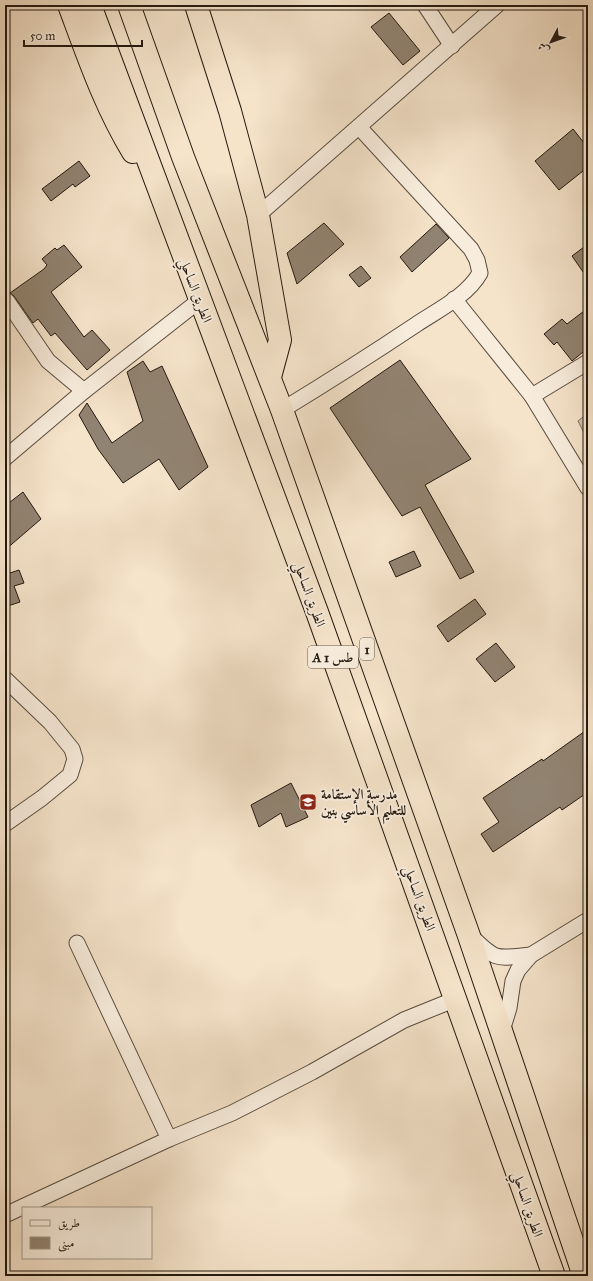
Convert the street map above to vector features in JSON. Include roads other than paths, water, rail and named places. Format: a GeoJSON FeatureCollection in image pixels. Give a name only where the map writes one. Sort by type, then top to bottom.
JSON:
{"type":"FeatureCollection","features":[{"type":"Feature","properties":{"kind":"highway"},"geometry":{"type":"LineString","coordinates":[[69,5],[99,85],[115,122],[161,199]]}},
{"type":"Feature","properties":{"kind":"highway","name":"الطريق الساحلي"},"geometry":{"type":"LineString","coordinates":[[90,5],[102,42],[317,612],[554,1276]]}},
{"type":"Feature","properties":{"kind":"highway","name":"1"},"geometry":{"type":"LineString","coordinates":[[129,5],[183,157],[270,376],[468,933],[501,1035],[584,1276]]}},
{"type":"Feature","properties":{"kind":"highway"},"geometry":{"type":"LineString","coordinates":[[196,5],[230,111],[258,215],[280,340],[270,376]]}},
{"type":"Feature","properties":{"kind":"street"},"geometry":{"type":"LineString","coordinates":[[425,5],[452,46]]}},
{"type":"Feature","properties":{"kind":"street"},"geometry":{"type":"LineString","coordinates":[[258,215],[497,5]]}},
{"type":"Feature","properties":{"kind":"street"},"geometry":{"type":"LineString","coordinates":[[282,410],[355,365],[454,299],[474,284],[480,273],[477,260],[471,249],[359,127]]}},
{"type":"Feature","properties":{"kind":"street"},"geometry":{"type":"LineString","coordinates":[[454,299],[532,396],[588,488]]}},
{"type":"Feature","properties":{"kind":"street"},"geometry":{"type":"LineString","coordinates":[[5,458],[84,391],[200,300]]}},
{"type":"Feature","properties":{"kind":"street"},"geometry":{"type":"LineString","coordinates":[[7,302],[48,361],[84,391]]}},
{"type":"Feature","properties":{"kind":"street"},"geometry":{"type":"LineString","coordinates":[[532,396],[588,362]]}},
{"type":"Feature","properties":{"kind":"street"},"geometry":{"type":"LineString","coordinates":[[5,680],[50,722],[72,750],[75,759],[70,775],[42,798],[5,824]]}},
{"type":"Feature","properties":{"kind":"street"},"geometry":{"type":"LineString","coordinates":[[501,1035],[509,1008],[513,981],[518,970],[531,955],[588,920]]}},
{"type":"Feature","properties":{"kind":"street"},"geometry":{"type":"LineString","coordinates":[[468,933],[488,953],[495,956],[531,955]]}},
{"type":"Feature","properties":{"kind":"street"},"geometry":{"type":"LineString","coordinates":[[77,943],[169,1139]]}},
{"type":"Feature","properties":{"kind":"street"},"geometry":{"type":"LineString","coordinates":[[22,1207],[169,1139],[232,1113],[404,1020],[456,999]]}},
{"type":"Feature","properties":{"kind":"street"},"geometry":{"type":"LineString","coordinates":[[5,1215],[22,1207]]}},
{"type":"Feature","properties":{"kind":"place","name":"مدرسة اﻹستقامة للتعليم اﻷساسي بنين"},"geometry":{"type":"Point","coordinates":[308,802]}}]}
